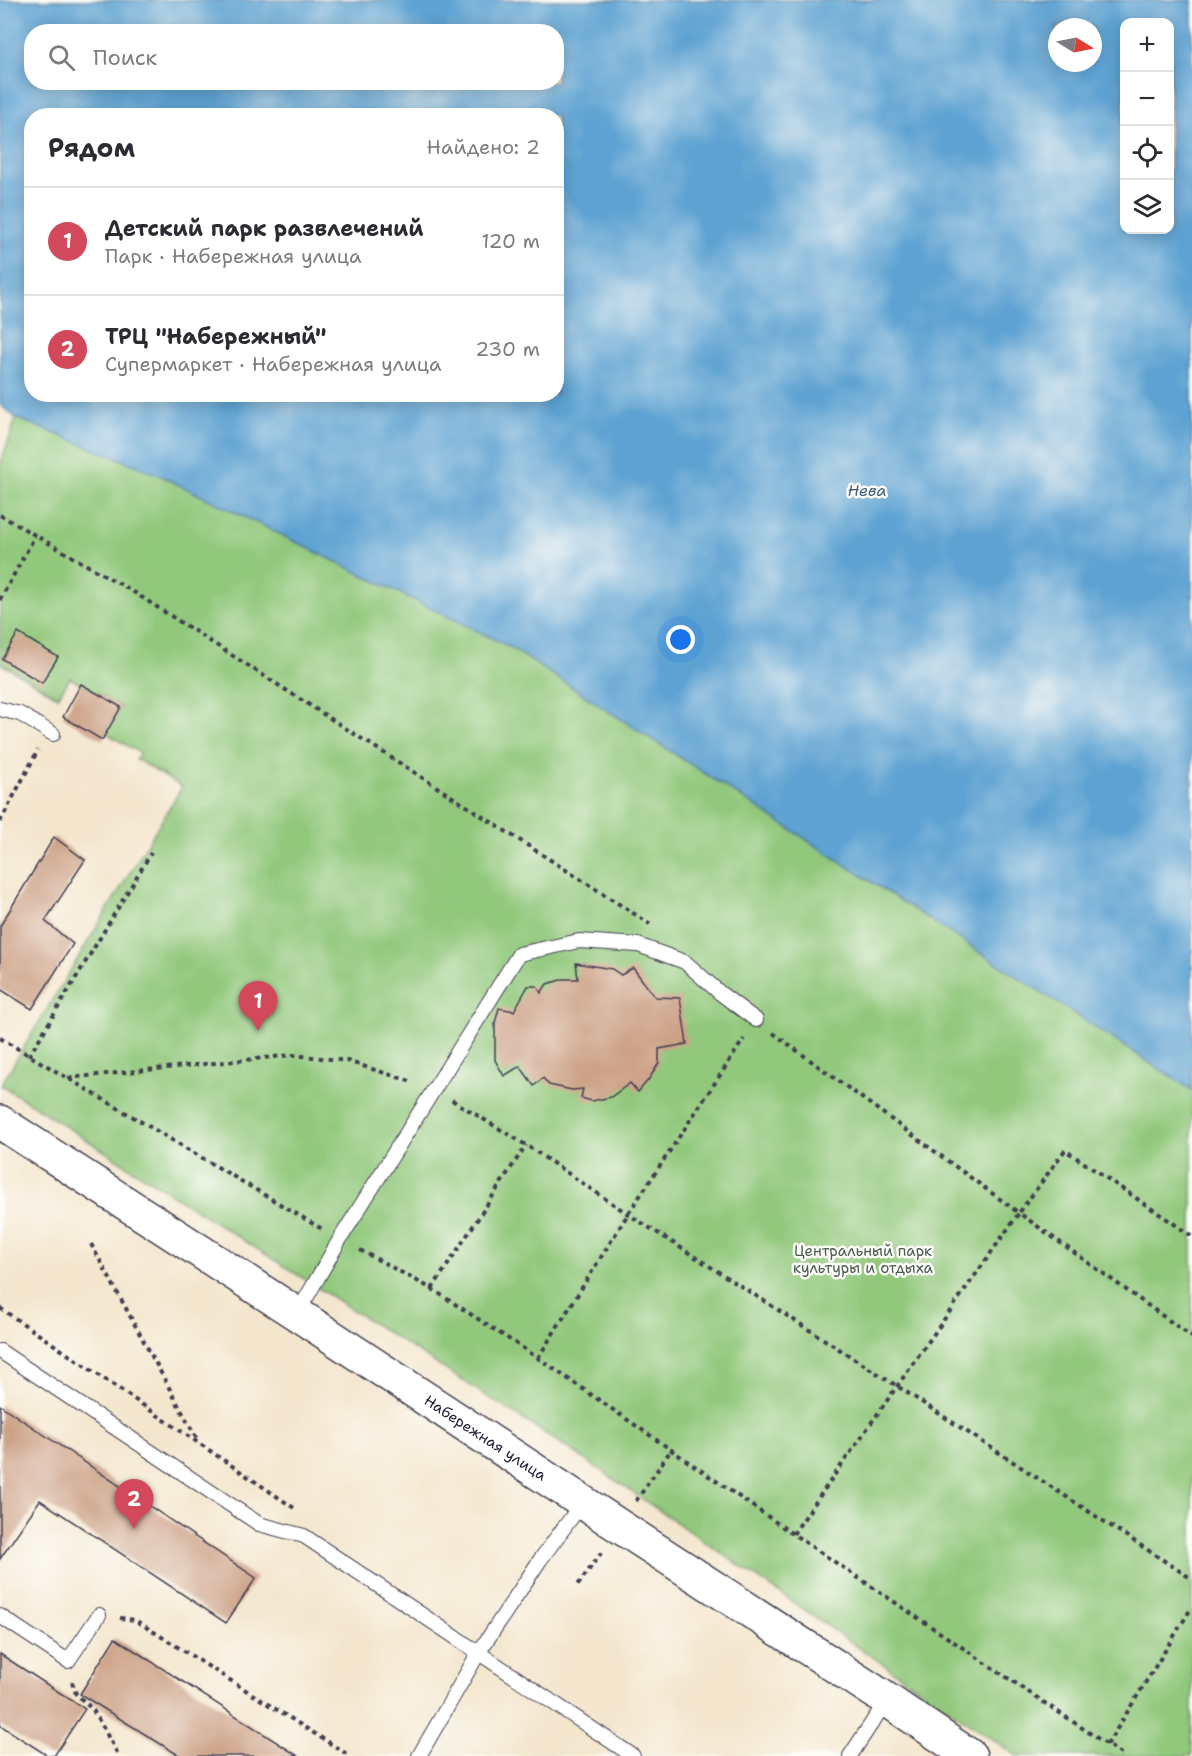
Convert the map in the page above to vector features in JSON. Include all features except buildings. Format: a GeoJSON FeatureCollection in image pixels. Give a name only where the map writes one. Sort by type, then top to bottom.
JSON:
{"type":"FeatureCollection","features":[{"type":"Feature","properties":{"kind":"main road","name":"Набережная улица"},"geometry":{"type":"LineString","coordinates":[[0,1122],[970,1756]]}},
{"type":"Feature","properties":{"kind":"lane"},"geometry":{"type":"LineString","coordinates":[[0,709],[20,714],[51,732]]}},
{"type":"Feature","properties":{"kind":"lane"},"geometry":{"type":"LineString","coordinates":[[297,1314],[340,1239],[519,954],[579,941],[638,945],[685,962],[720,993],[756,1020]]}},
{"type":"Feature","properties":{"kind":"lane"},"geometry":{"type":"LineString","coordinates":[[0,1351],[259,1524],[304,1536],[633,1756]]}},
{"type":"Feature","properties":{"kind":"lane"},"geometry":{"type":"LineString","coordinates":[[418,1756],[479,1652],[540,1560],[584,1502]]}},
{"type":"Feature","properties":{"kind":"lane"},"geometry":{"type":"LineString","coordinates":[[0,1616],[69,1661],[99,1615]]}},
{"type":"Feature","properties":{"kind":"lane"},"geometry":{"type":"LineString","coordinates":[[850,1756],[887,1700]]}},
{"type":"Feature","properties":{"kind":"path"},"geometry":{"type":"LineString","coordinates":[[0,515],[132,591]]}},
{"type":"Feature","properties":{"kind":"path"},"geometry":{"type":"LineString","coordinates":[[0,600],[35,536]]}},
{"type":"Feature","properties":{"kind":"path"},"geometry":{"type":"LineString","coordinates":[[0,822],[51,732]]}},
{"type":"Feature","properties":{"kind":"path"},"geometry":{"type":"LineString","coordinates":[[29,1056],[151,853]]}},
{"type":"Feature","properties":{"kind":"path"},"geometry":{"type":"LineString","coordinates":[[538,1358],[628,1214],[756,1020]]}},
{"type":"Feature","properties":{"kind":"path"},"geometry":{"type":"LineString","coordinates":[[0,1038],[340,1239],[432,1289],[538,1358],[793,1534],[1124,1756]]}},
{"type":"Feature","properties":{"kind":"path"},"geometry":{"type":"LineString","coordinates":[[67,1078],[293,1055],[347,1061],[433,1089],[526,1146],[1192,1579]]}},
{"type":"Feature","properties":{"kind":"path"},"geometry":{"type":"LineString","coordinates":[[432,1289],[526,1146]]}},
{"type":"Feature","properties":{"kind":"path"},"geometry":{"type":"LineString","coordinates":[[793,1534],[1019,1214],[1192,1337]]}},
{"type":"Feature","properties":{"kind":"path"},"geometry":{"type":"LineString","coordinates":[[91,1244],[200,1443]]}},
{"type":"Feature","properties":{"kind":"path"},"geometry":{"type":"LineString","coordinates":[[0,1308],[300,1512]]}},
{"type":"Feature","properties":{"kind":"path"},"geometry":{"type":"LineString","coordinates":[[633,1506],[671,1450]]}},
{"type":"Feature","properties":{"kind":"path"},"geometry":{"type":"LineString","coordinates":[[578,1585],[604,1547]]}},
{"type":"Feature","properties":{"kind":"path"},"geometry":{"type":"LineString","coordinates":[[1107,1745],[1192,1607]]}},
{"type":"Feature","properties":{"kind":"path"},"geometry":{"type":"LineString","coordinates":[[99,1615],[135,1620],[350,1756]]}},
{"type":"Feature","properties":{"kind":"path"},"geometry":{"type":"LineString","coordinates":[[69,1661],[76,1694],[93,1710],[119,1756]]}},
{"type":"Feature","properties":{"kind":"green space","name":"Центральный парк культуры и отдыха"},"geometry":{"type":"Polygon","coordinates":[[[16,418],[155,473],[510,647],[1192,1090],[1192,1756],[1017,1756],[571,1450],[1,1085],[182,787],[136,759],[140,753],[106,733],[121,707],[70,678],[58,697],[0,663],[0,465],[16,418]]]}},
{"type":"Feature","properties":{"kind":"water","name":"Нева"},"geometry":{"type":"Polygon","coordinates":[[[0,0],[1192,0],[1192,1090],[510,647],[155,473],[16,418],[0,405],[0,0]]]}},
{"type":"Feature","properties":{"kind":"place","name":"Детский парк развлечений"},"geometry":{"type":"Point","coordinates":[258,1031]}},
{"type":"Feature","properties":{"kind":"place","name":"ТРЦ \"Набережный\""},"geometry":{"type":"Point","coordinates":[134,1529]}}]}
